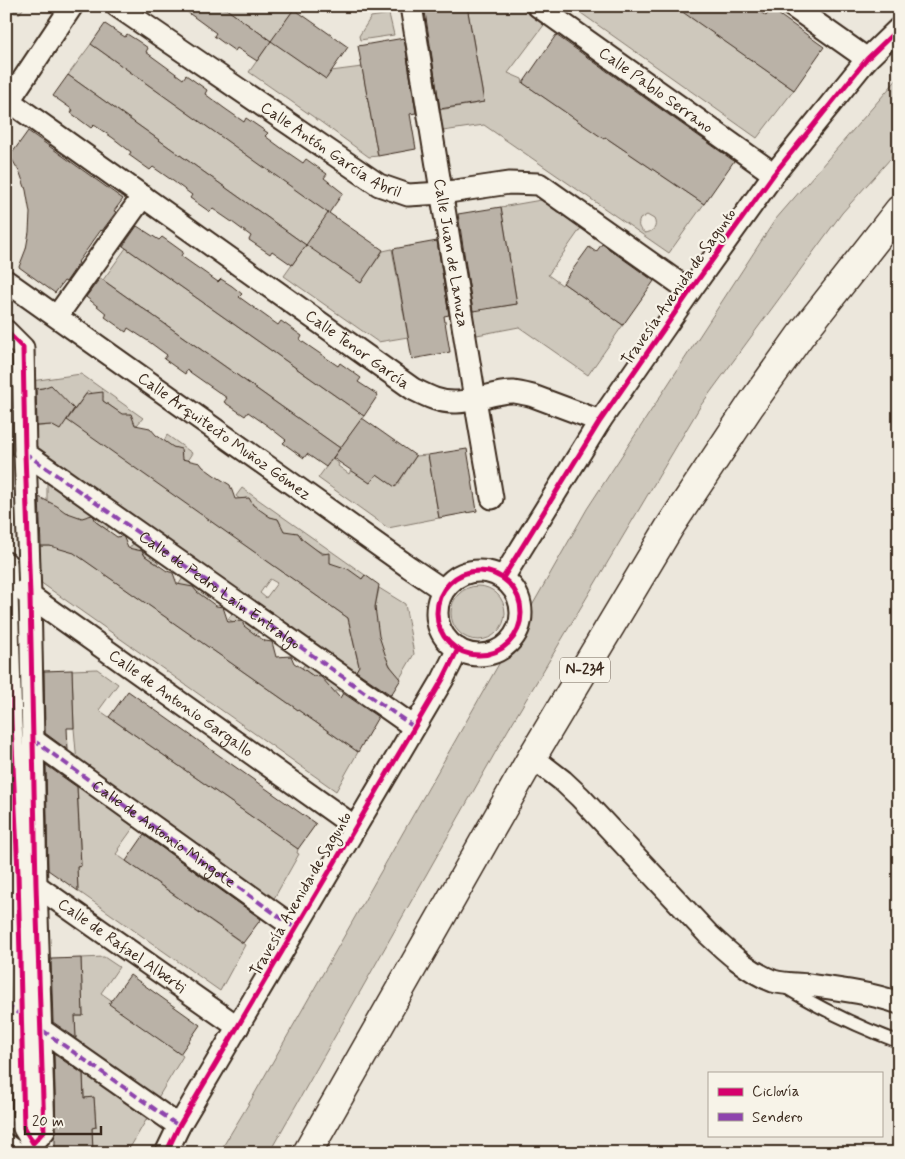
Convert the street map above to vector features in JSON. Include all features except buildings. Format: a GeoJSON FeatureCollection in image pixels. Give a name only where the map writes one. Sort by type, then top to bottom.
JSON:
{"type":"FeatureCollection","features":[{"type":"Feature","properties":{"kind":"highway","name":"N-234"},"geometry":{"type":"LineString","coordinates":[[307,1153],[532,757],[669,528],[750,406],[800,336],[899,210]]}},
{"type":"Feature","properties":{"kind":"street"},"geometry":{"type":"LineString","coordinates":[[8,103],[72,6]]}},
{"type":"Feature","properties":{"kind":"street","name":"Calle Antón García Abril"},"geometry":{"type":"LineString","coordinates":[[117,6],[379,185],[408,196],[508,183],[539,184],[690,291]]}},
{"type":"Feature","properties":{"kind":"street","name":"Calle Juan de Lanuza"},"geometry":{"type":"LineString","coordinates":[[411,6],[492,498]]}},
{"type":"Feature","properties":{"kind":"street","name":"Calle Pablo Serrano"},"geometry":{"type":"LineString","coordinates":[[538,6],[774,174]]}},
{"type":"Feature","properties":{"kind":"street"},"geometry":{"type":"LineString","coordinates":[[792,6],[867,59]]}},
{"type":"Feature","properties":{"kind":"street","name":"Travesía Avenida de Sagunto"},"geometry":{"type":"LineString","coordinates":[[503,578],[600,421],[774,174],[867,59],[899,28]]}},
{"type":"Feature","properties":{"kind":"street","name":"Calle Tenor García"},"geometry":{"type":"LineString","coordinates":[[8,103],[143,196],[413,388],[435,399],[457,402],[504,393],[521,393],[600,421]]}},
{"type":"Feature","properties":{"kind":"street"},"geometry":{"type":"LineString","coordinates":[[57,316],[143,196]]}},
{"type":"Feature","properties":{"kind":"street","name":"Calle Arquitecto Muñoz Gómez"},"geometry":{"type":"LineString","coordinates":[[6,281],[443,590]]}},
{"type":"Feature","properties":{"kind":"street"},"geometry":{"type":"LineString","coordinates":[[6,331],[23,348],[44,1131],[33,1143],[24,1128],[13,1010],[6,574]]}},
{"type":"Feature","properties":{"kind":"street","name":"Calle de Pedro Laín Entralgo"},"geometry":{"type":"LineString","coordinates":[[25,453],[414,727]]}},
{"type":"Feature","properties":{"kind":"street"},"geometry":{"type":"LineString","coordinates":[[490,572],[503,578],[513,588],[519,600],[521,615],[518,629],[511,640],[500,650],[486,654],[472,654],[458,649],[448,641],[440,630],[437,616],[438,603],[443,590],[452,580],[464,573],[490,572]]}},
{"type":"Feature","properties":{"kind":"street","name":"Calle de Antonio Gargallo"},"geometry":{"type":"LineString","coordinates":[[6,574],[30,596],[354,827]]}},
{"type":"Feature","properties":{"kind":"street","name":"Travesía Avenida de Sagunto"},"geometry":{"type":"LineString","coordinates":[[166,1153],[179,1126],[443,679],[458,649]]}},
{"type":"Feature","properties":{"kind":"street","name":"Calle de Antonio Mingote"},"geometry":{"type":"LineString","coordinates":[[33,740],[295,928]]}},
{"type":"Feature","properties":{"kind":"street"},"geometry":{"type":"LineString","coordinates":[[532,757],[563,781],[596,813],[724,950],[758,973],[774,981],[860,993],[899,1003]]}},
{"type":"Feature","properties":{"kind":"street","name":"Calle de Rafael Alberti"},"geometry":{"type":"LineString","coordinates":[[12,868],[238,1027]]}},
{"type":"Feature","properties":{"kind":"street"},"geometry":{"type":"LineString","coordinates":[[42,1030],[179,1126]]}},
{"type":"Feature","properties":{"kind":"street"},"geometry":{"type":"LineString","coordinates":[[6,1145],[17,1153]]}},
{"type":"Feature","properties":{"kind":"lane"},"geometry":{"type":"LineString","coordinates":[[774,981],[870,1031],[899,1042]]}},
{"type":"Feature","properties":{"kind":"shaded area"},"geometry":{"type":"Polygon","coordinates":[[[6,6],[25,6],[20,13],[15,13],[6,10],[6,6]]]}},
{"type":"Feature","properties":{"kind":"shaded area"},"geometry":{"type":"Polygon","coordinates":[[[222,6],[289,6],[294,9],[272,41],[326,79],[331,71],[362,67],[378,156],[369,157],[249,72],[271,41],[222,6]]]}},
{"type":"Feature","properties":{"kind":"shaded area"},"geometry":{"type":"Polygon","coordinates":[[[467,6],[518,6],[544,25],[508,73],[522,79],[523,83],[704,204],[669,253],[484,125],[443,131],[439,110],[484,102],[467,6]],[[647,215],[640,219],[640,229],[645,233],[650,232],[655,227],[654,219],[647,215]]]}},
{"type":"Feature","properties":{"kind":"shaded area"},"geometry":{"type":"Polygon","coordinates":[[[571,6],[675,6],[794,90],[757,138],[571,6]]]}},
{"type":"Feature","properties":{"kind":"shaded area"},"geometry":{"type":"Polygon","coordinates":[[[389,14],[394,35],[360,40],[359,36],[371,17],[389,14]]]}},
{"type":"Feature","properties":{"kind":"shaded area"},"geometry":{"type":"Polygon","coordinates":[[[91,44],[329,213],[361,282],[383,251],[392,249],[408,337],[378,342],[284,276],[306,245],[68,75],[91,44]]]}},
{"type":"Feature","properties":{"kind":"shaded area"},"geometry":{"type":"Polygon","coordinates":[[[899,77],[899,149],[842,213],[701,405],[508,730],[269,1153],[219,1153],[587,509],[775,220],[899,77]]]}},
{"type":"Feature","properties":{"kind":"shaded area"},"geometry":{"type":"Polygon","coordinates":[[[541,200],[581,228],[548,275],[562,285],[563,283],[623,325],[588,375],[519,327],[477,335],[472,311],[517,304],[501,207],[541,200]]]}},
{"type":"Feature","properties":{"kind":"shaded area"},"geometry":{"type":"Polygon","coordinates":[[[126,248],[364,416],[340,448],[103,280],[126,248]]]}},
{"type":"Feature","properties":{"kind":"shaded area"},"geometry":{"type":"Polygon","coordinates":[[[81,374],[143,418],[137,425],[131,421],[131,415],[125,414],[124,416],[102,400],[103,396],[94,395],[88,391],[73,411],[55,399],[53,387],[31,389],[31,381],[81,374]]]}},
{"type":"Feature","properties":{"kind":"shaded area"},"geometry":{"type":"Polygon","coordinates":[[[67,419],[348,618],[359,666],[353,676],[33,447],[32,427],[51,425],[60,429],[67,419]],[[270,579],[260,593],[266,598],[277,583],[270,579]]]}},
{"type":"Feature","properties":{"kind":"shaded area"},"geometry":{"type":"Polygon","coordinates":[[[167,435],[192,453],[187,461],[180,457],[182,454],[180,450],[175,449],[164,441],[167,435]]]}},
{"type":"Feature","properties":{"kind":"shaded area"},"geometry":{"type":"Polygon","coordinates":[[[428,455],[439,518],[388,528],[318,478],[332,459],[349,474],[351,470],[370,483],[377,474],[396,487],[416,456],[428,455]]]}},
{"type":"Feature","properties":{"kind":"shaded area"},"geometry":{"type":"Polygon","coordinates":[[[47,479],[110,524],[107,530],[95,521],[92,516],[84,521],[47,507],[47,479]]]}},
{"type":"Feature","properties":{"kind":"shaded area"},"geometry":{"type":"Polygon","coordinates":[[[242,488],[365,575],[360,581],[347,569],[341,570],[329,562],[330,557],[328,554],[320,552],[311,546],[298,533],[291,536],[279,527],[278,519],[261,512],[249,499],[245,498],[242,501],[236,496],[242,488]]]}},
{"type":"Feature","properties":{"kind":"shaded area"},"geometry":{"type":"Polygon","coordinates":[[[135,541],[160,559],[157,564],[145,556],[142,551],[129,549],[135,541]]]}},
{"type":"Feature","properties":{"kind":"shaded area"},"geometry":{"type":"Polygon","coordinates":[[[36,546],[52,546],[73,552],[358,752],[336,791],[40,582],[36,546]]]}},
{"type":"Feature","properties":{"kind":"shaded area"},"geometry":{"type":"Polygon","coordinates":[[[184,576],[210,594],[206,599],[179,584],[184,576]]]}},
{"type":"Feature","properties":{"kind":"shaded area"},"geometry":{"type":"Polygon","coordinates":[[[478,586],[488,588],[497,594],[503,603],[505,613],[503,623],[497,632],[488,638],[478,640],[468,638],[459,632],[453,623],[451,613],[453,603],[459,594],[468,588],[478,586]]]}},
{"type":"Feature","properties":{"kind":"shaded area"},"geometry":{"type":"Polygon","coordinates":[[[379,588],[405,604],[414,654],[400,678],[386,659],[379,637],[375,608],[379,588]]]}},
{"type":"Feature","properties":{"kind":"shaded area"},"geometry":{"type":"Polygon","coordinates":[[[234,611],[260,629],[256,635],[244,627],[242,622],[237,621],[235,623],[228,619],[234,611]]]}},
{"type":"Feature","properties":{"kind":"shaded area"},"geometry":{"type":"Polygon","coordinates":[[[306,662],[357,698],[353,703],[343,696],[340,691],[334,693],[302,668],[306,662]]]}},
{"type":"Feature","properties":{"kind":"shaded area"},"geometry":{"type":"Polygon","coordinates":[[[97,669],[118,684],[99,710],[298,849],[297,853],[299,854],[272,902],[77,764],[72,670],[97,669]]]}},
{"type":"Feature","properties":{"kind":"shaded area"},"geometry":{"type":"Polygon","coordinates":[[[77,781],[136,824],[116,854],[245,945],[220,991],[78,891],[77,867],[81,866],[77,781]]]}},
{"type":"Feature","properties":{"kind":"shaded area"},"geometry":{"type":"Polygon","coordinates":[[[104,957],[119,967],[101,993],[111,1000],[110,1003],[183,1056],[156,1101],[76,1044],[75,1016],[83,1016],[81,958],[104,957]]]}},
{"type":"Feature","properties":{"kind":"shaded area"},"geometry":{"type":"Polygon","coordinates":[[[83,1069],[149,1115],[127,1153],[93,1153],[92,1128],[96,1127],[94,1098],[84,1098],[83,1069]]]}},
{"type":"Feature","properties":{"kind":"marked path"},"geometry":{"type":"LineString","coordinates":[[25,453],[414,727]]}},
{"type":"Feature","properties":{"kind":"marked path"},"geometry":{"type":"LineString","coordinates":[[33,740],[295,928]]}},
{"type":"Feature","properties":{"kind":"marked path"},"geometry":{"type":"LineString","coordinates":[[6,1005],[21,1015]]}},
{"type":"Feature","properties":{"kind":"marked path"},"geometry":{"type":"LineString","coordinates":[[42,1030],[179,1126]]}},
{"type":"Feature","properties":{"kind":"cycle path"},"geometry":{"type":"LineString","coordinates":[[503,578],[600,421],[774,174],[867,59],[899,28]]}},
{"type":"Feature","properties":{"kind":"cycle path"},"geometry":{"type":"LineString","coordinates":[[6,331],[23,348],[44,1131],[33,1143],[24,1128],[18,873],[6,563]]}},
{"type":"Feature","properties":{"kind":"cycle path"},"geometry":{"type":"LineString","coordinates":[[479,571],[495,574],[509,583],[518,597],[521,613],[518,629],[509,643],[495,652],[479,655],[463,652],[449,643],[440,629],[437,613],[440,597],[449,583],[463,574],[479,571]]}},
{"type":"Feature","properties":{"kind":"cycle path"},"geometry":{"type":"LineString","coordinates":[[166,1153],[179,1126],[443,679],[458,649]]}}]}
